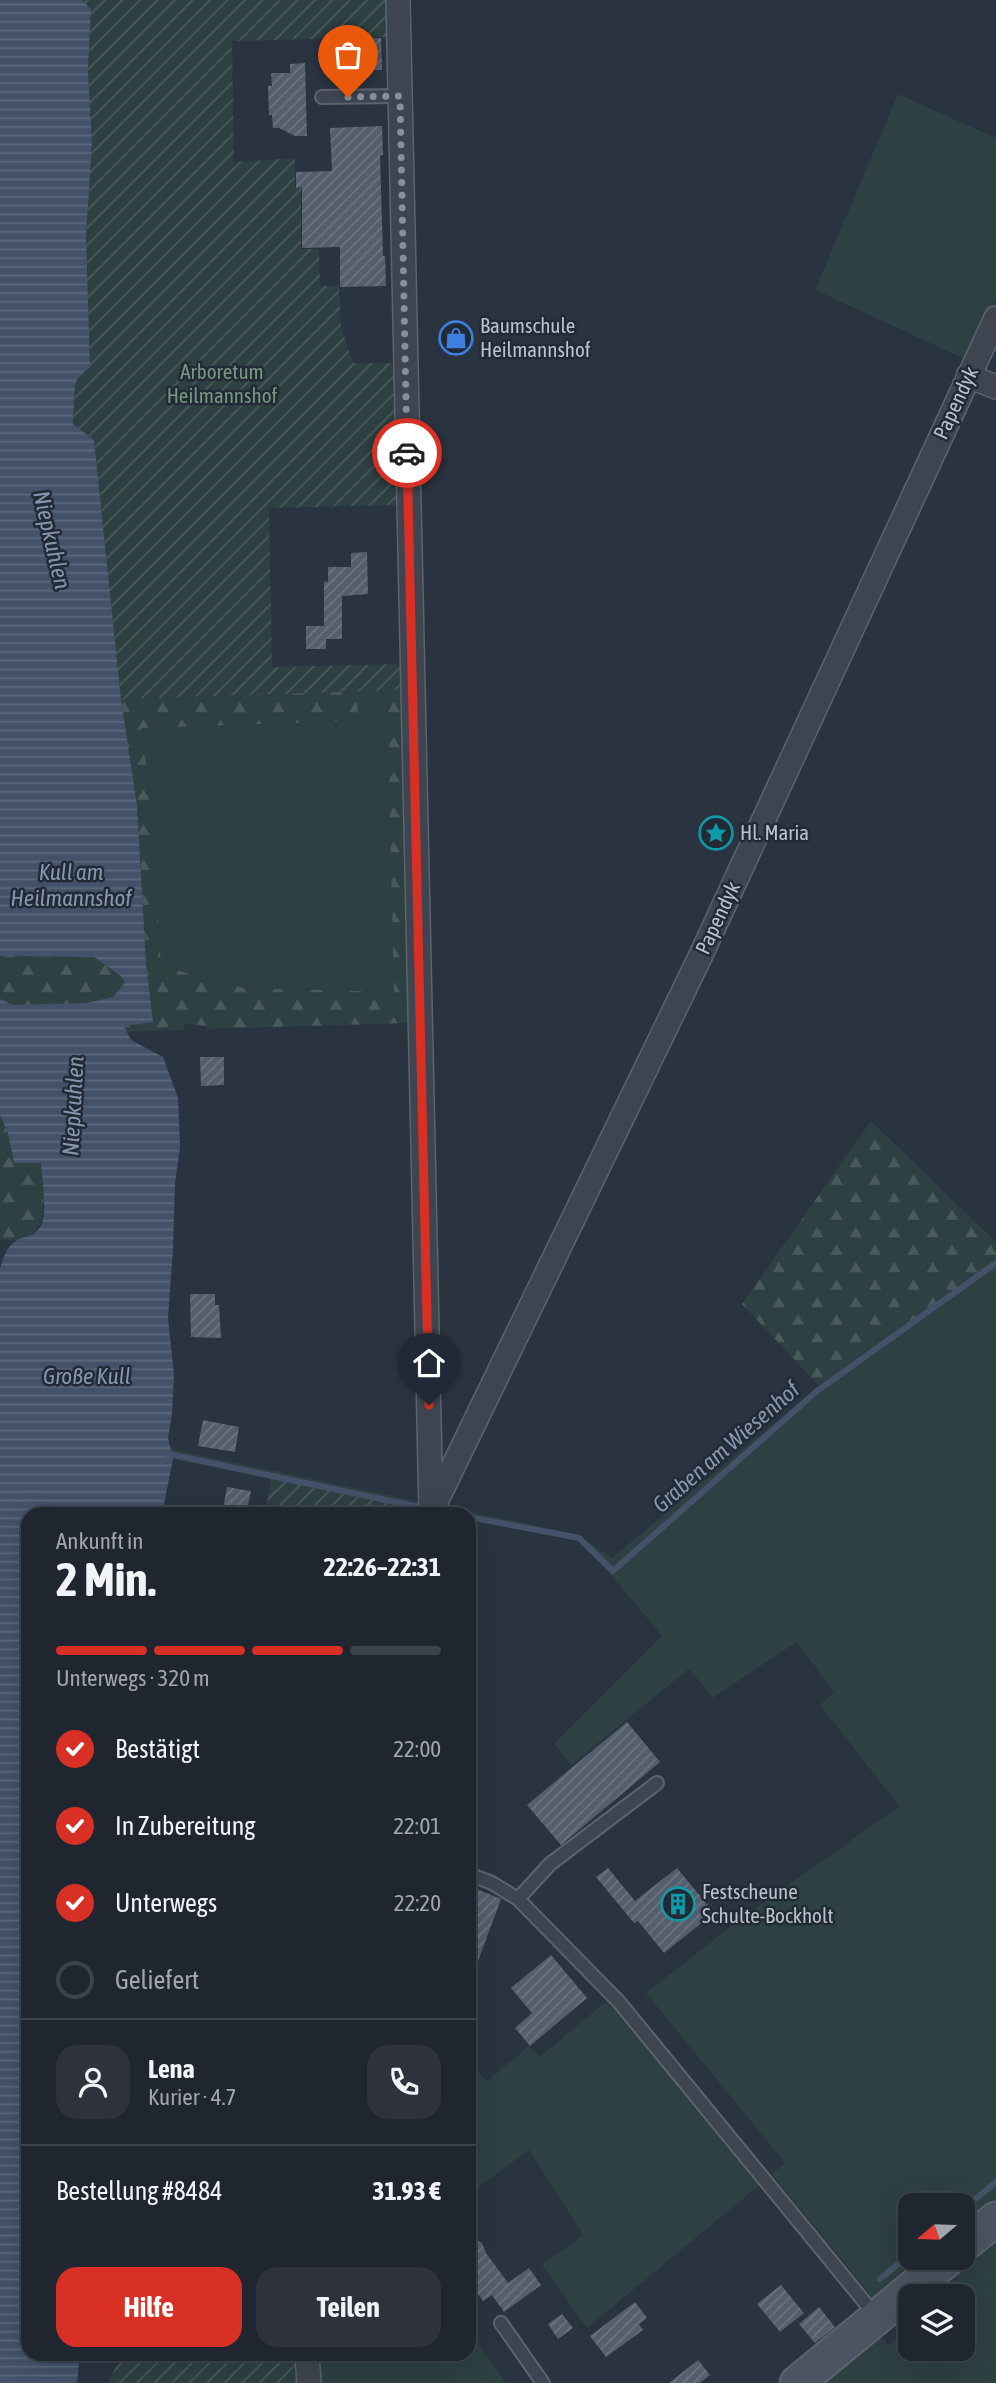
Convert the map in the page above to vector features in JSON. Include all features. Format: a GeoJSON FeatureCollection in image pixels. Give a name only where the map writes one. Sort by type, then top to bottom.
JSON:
{"type":"FeatureCollection","features":[{"type":"Feature","properties":{"kind":"main road"},"geometry":{"type":"LineString","coordinates":[[975,2236],[996,2219]]}},
{"type":"Feature","properties":{"kind":"main road"},"geometry":{"type":"LineString","coordinates":[[797,2383],[934,2270]]}},
{"type":"Feature","properties":{"kind":"street"},"geometry":{"type":"LineString","coordinates":[[398,0],[431,1507]]}},
{"type":"Feature","properties":{"kind":"street","name":"Papendyk"},"geometry":{"type":"LineString","coordinates":[[434,1507],[701,955],[996,318]]}},
{"type":"Feature","properties":{"kind":"street"},"geometry":{"type":"LineString","coordinates":[[968,376],[996,387]]}},
{"type":"Feature","properties":{"kind":"street"},"geometry":{"type":"LineString","coordinates":[[307,2361],[309,2383]]}},
{"type":"Feature","properties":{"kind":"lane"},"geometry":{"type":"LineString","coordinates":[[322,97],[400,96]]}},
{"type":"Feature","properties":{"kind":"lane"},"geometry":{"type":"LineString","coordinates":[[518,1899],[550,1864],[657,1783]]}},
{"type":"Feature","properties":{"kind":"lane"},"geometry":{"type":"LineString","coordinates":[[476,1877],[518,1899],[619,2001],[877,2317]]}},
{"type":"Feature","properties":{"kind":"lane"},"geometry":{"type":"LineString","coordinates":[[502,2323],[543,2383]]}},
{"type":"Feature","properties":{"kind":"green space","name":"Arboretum Heilmannshof"},"geometry":{"type":"Polygon","coordinates":[[[82,0],[387,0],[388,37],[232,41],[234,162],[295,158],[295,187],[301,188],[301,249],[319,249],[320,286],[339,286],[341,327],[353,363],[395,363],[398,505],[269,508],[272,667],[402,664],[402,690],[121,699],[94,440],[73,425],[92,143],[88,70],[91,9],[82,0]]]}},
{"type":"Feature","properties":{"kind":"green space"},"geometry":{"type":"Polygon","coordinates":[[[898,94],[996,138],[996,299],[967,360],[815,290],[898,94]]]}},
{"type":"Feature","properties":{"kind":"green space"},"geometry":{"type":"Polygon","coordinates":[[[387,690],[395,992],[243,988],[161,966],[152,804],[140,728],[357,721],[357,691],[387,690]]]}},
{"type":"Feature","properties":{"kind":"green space"},"geometry":{"type":"Polygon","coordinates":[[[387,690],[402,690],[411,1023],[207,1029],[207,1026],[185,1024],[183,1030],[127,1032],[124,1026],[153,1021],[146,962],[137,805],[121,699],[357,691],[358,721],[141,728],[152,804],[161,966],[243,988],[394,992],[387,690]]]}},
{"type":"Feature","properties":{"kind":"green space"},"geometry":{"type":"Polygon","coordinates":[[[0,956],[94,957],[122,977],[125,983],[113,997],[86,1003],[13,1005],[0,999],[0,956]]]}},
{"type":"Feature","properties":{"kind":"green space"},"geometry":{"type":"Polygon","coordinates":[[[0,1115],[8,1133],[14,1163],[41,1162],[42,1215],[35,1233],[21,1240],[0,1240],[0,1115]]]}},
{"type":"Feature","properties":{"kind":"green space"},"geometry":{"type":"Polygon","coordinates":[[[871,1121],[996,1242],[996,1260],[819,1386],[742,1304],[871,1121]]]}},
{"type":"Feature","properties":{"kind":"green space"},"geometry":{"type":"Polygon","coordinates":[[[996,1260],[996,2207],[975,2225],[975,2193],[898,2193],[898,2270],[920,2270],[903,2284],[898,2284],[898,2288],[878,2304],[772,2174],[785,2163],[646,1993],[734,1924],[899,1806],[820,1705],[834,1692],[797,1642],[713,1698],[689,1669],[571,1765],[554,1744],[662,1636],[613,1577],[578,1541],[476,1520],[476,1513],[576,1534],[612,1558],[819,1386],[996,1260]]]}},
{"type":"Feature","properties":{"kind":"green space"},"geometry":{"type":"Polygon","coordinates":[[[170,1449],[423,1502],[421,1507],[405,1507],[173,1459],[170,1449]]]}},
{"type":"Feature","properties":{"kind":"green space"},"geometry":{"type":"Polygon","coordinates":[[[271,1479],[406,1507],[266,1507],[271,1479]]]}},
{"type":"Feature","properties":{"kind":"green space"},"geometry":{"type":"Polygon","coordinates":[[[609,1999],[761,2184],[587,2328],[542,2265],[583,2235],[529,2150],[476,2189],[476,2069],[487,2081],[529,2046],[540,2057],[609,1999]]]}},
{"type":"Feature","properties":{"kind":"green space"},"geometry":{"type":"Polygon","coordinates":[[[996,2234],[996,2383],[815,2383],[877,2332],[888,2345],[898,2337],[898,2361],[975,2361],[975,2284],[936,2284],[952,2270],[975,2270],[975,2251],[996,2234]]]}},
{"type":"Feature","properties":{"kind":"green space"},"geometry":{"type":"Polygon","coordinates":[[[898,2315],[898,2332],[890,2322],[898,2315]]]}},
{"type":"Feature","properties":{"kind":"green space"},"geometry":{"type":"Polygon","coordinates":[[[476,2340],[506,2383],[320,2383],[318,2361],[476,2361],[476,2340]]]}},
{"type":"Feature","properties":{"kind":"green space"},"geometry":{"type":"Polygon","coordinates":[[[119,2361],[299,2361],[301,2383],[108,2383],[119,2361]]]}},
{"type":"Feature","properties":{"kind":"water"},"geometry":{"type":"Polygon","coordinates":[[[0,0],[82,0],[91,9],[88,70],[92,143],[86,236],[90,367],[78,376],[75,386],[73,424],[94,440],[121,699],[137,805],[146,962],[153,1022],[124,1026],[131,1040],[163,1057],[178,1098],[180,1147],[175,1184],[168,1318],[174,1375],[168,1438],[173,1459],[163,1507],[21,1507],[21,2361],[79,2361],[77,2383],[0,2383],[0,1269],[10,1246],[34,1234],[39,1228],[44,1203],[41,1163],[14,1163],[8,1133],[0,1115],[0,999],[13,1005],[86,1003],[113,997],[125,983],[122,977],[94,957],[0,956],[0,0]]]}},
{"type":"Feature","properties":{"kind":"building"},"geometry":{"type":"Polygon","coordinates":[[[381,38],[382,70],[332,71],[332,39],[381,38]]]}},
{"type":"Feature","properties":{"kind":"building"},"geometry":{"type":"Polygon","coordinates":[[[305,63],[307,136],[295,136],[273,128],[272,115],[269,115],[268,86],[272,86],[271,73],[290,73],[290,64],[305,63]]]}},
{"type":"Feature","properties":{"kind":"building"},"geometry":{"type":"Polygon","coordinates":[[[382,126],[383,155],[380,155],[386,286],[340,287],[340,247],[302,248],[302,187],[296,188],[296,172],[332,171],[330,128],[382,126]]]}},
{"type":"Feature","properties":{"kind":"building"},"geometry":{"type":"Polygon","coordinates":[[[367,552],[368,594],[342,596],[342,639],[326,639],[326,649],[306,649],[306,626],[324,626],[324,581],[328,582],[328,567],[351,567],[351,553],[367,552]]]}},
{"type":"Feature","properties":{"kind":"building"},"geometry":{"type":"Polygon","coordinates":[[[200,1057],[224,1057],[224,1085],[201,1086],[200,1057]]]}},
{"type":"Feature","properties":{"kind":"building"},"geometry":{"type":"Polygon","coordinates":[[[190,1294],[215,1294],[215,1305],[219,1305],[221,1338],[191,1337],[190,1294]]]}},
{"type":"Feature","properties":{"kind":"building"},"geometry":{"type":"Polygon","coordinates":[[[203,1420],[239,1427],[235,1452],[198,1446],[203,1420]]]}},
{"type":"Feature","properties":{"kind":"building"},"geometry":{"type":"Polygon","coordinates":[[[227,1487],[251,1491],[248,1507],[223,1507],[227,1487]]]}},
{"type":"Feature","properties":{"kind":"building"},"geometry":{"type":"Polygon","coordinates":[[[627,1722],[660,1762],[561,1845],[527,1805],[627,1722]]]}},
{"type":"Feature","properties":{"kind":"building","name":"Festscheune Schulte-Bockholt"},"geometry":{"type":"Polygon","coordinates":[[[608,1868],[635,1901],[677,1868],[714,1913],[664,1953],[638,1921],[634,1923],[596,1877],[608,1868]]]}},
{"type":"Feature","properties":{"kind":"building"},"geometry":{"type":"Polygon","coordinates":[[[476,1889],[501,1899],[476,1966],[476,1889]]]}},
{"type":"Feature","properties":{"kind":"building"},"geometry":{"type":"Polygon","coordinates":[[[551,1955],[587,1998],[530,2046],[515,2028],[532,2013],[511,1988],[551,1955]]]}},
{"type":"Feature","properties":{"kind":"building"},"geometry":{"type":"Polygon","coordinates":[[[476,2240],[482,2243],[508,2283],[529,2268],[541,2285],[504,2312],[492,2295],[483,2301],[476,2291],[476,2240]]]}},
{"type":"Feature","properties":{"kind":"building"},"geometry":{"type":"Polygon","coordinates":[[[781,2285],[804,2313],[780,2332],[757,2304],[781,2285]]]}},
{"type":"Feature","properties":{"kind":"building"},"geometry":{"type":"Polygon","coordinates":[[[635,2302],[647,2318],[639,2324],[643,2330],[606,2357],[590,2336],[635,2302]]]}},
{"type":"Feature","properties":{"kind":"building"},"geometry":{"type":"Polygon","coordinates":[[[819,2307],[835,2327],[815,2343],[799,2324],[819,2307]]]}},
{"type":"Feature","properties":{"kind":"building"},"geometry":{"type":"Polygon","coordinates":[[[562,2314],[573,2328],[558,2339],[548,2324],[562,2314]]]}},
{"type":"Feature","properties":{"kind":"building"},"geometry":{"type":"Polygon","coordinates":[[[698,2360],[710,2375],[700,2383],[669,2383],[698,2360]]]}},
{"type":"Feature","properties":{"kind":"waterway","name":"Graben am Wiesenhof"},"geometry":{"type":"LineString","coordinates":[[476,1518],[579,1538],[613,1571],[817,1391],[996,1263]]}},
{"type":"Feature","properties":{"kind":"waterway","name":"Graben am Wiesenhof"},"geometry":{"type":"LineString","coordinates":[[164,1453],[419,1507]]}},
{"type":"Feature","properties":{"kind":"waterway"},"geometry":{"type":"LineString","coordinates":[[975,2199],[996,2182]]}},
{"type":"Feature","properties":{"kind":"waterway"},"geometry":{"type":"LineString","coordinates":[[880,2279],[898,2264]]}},
{"type":"Feature","properties":{"kind":"way so far"},"geometry":{"type":"LineString","coordinates":[[348,97],[400,96],[407,453]]}},
{"type":"Feature","properties":{"kind":"place","name":"Baumschule Heilmannshof"},"geometry":{"type":"Point","coordinates":[456,338]}},
{"type":"Feature","properties":{"kind":"place","name":"Hl. Maria"},"geometry":{"type":"Point","coordinates":[716,833]}},
{"type":"Feature","properties":{"kind":"place","name":"Festscheune Schulte-Bockholt"},"geometry":{"type":"Point","coordinates":[678,1904]}},
{"type":"Feature","properties":{"kind":"route"},"geometry":{"type":"LineString","coordinates":[[407,453],[429,1405]]}},
{"type":"Feature","properties":{"kind":"water label","name":"Niepkuhlen"},"geometry":{"type":"Point","coordinates":[52,540]}},
{"type":"Feature","properties":{"kind":"water label","name":"Kull am Heilmannshof"},"geometry":{"type":"Point","coordinates":[71,885]}},
{"type":"Feature","properties":{"kind":"water label","name":"Niepkuhlen"},"geometry":{"type":"Point","coordinates":[73,1106]}},
{"type":"Feature","properties":{"kind":"water label","name":"Große Kull"},"geometry":{"type":"Point","coordinates":[87,1376]}}]}
